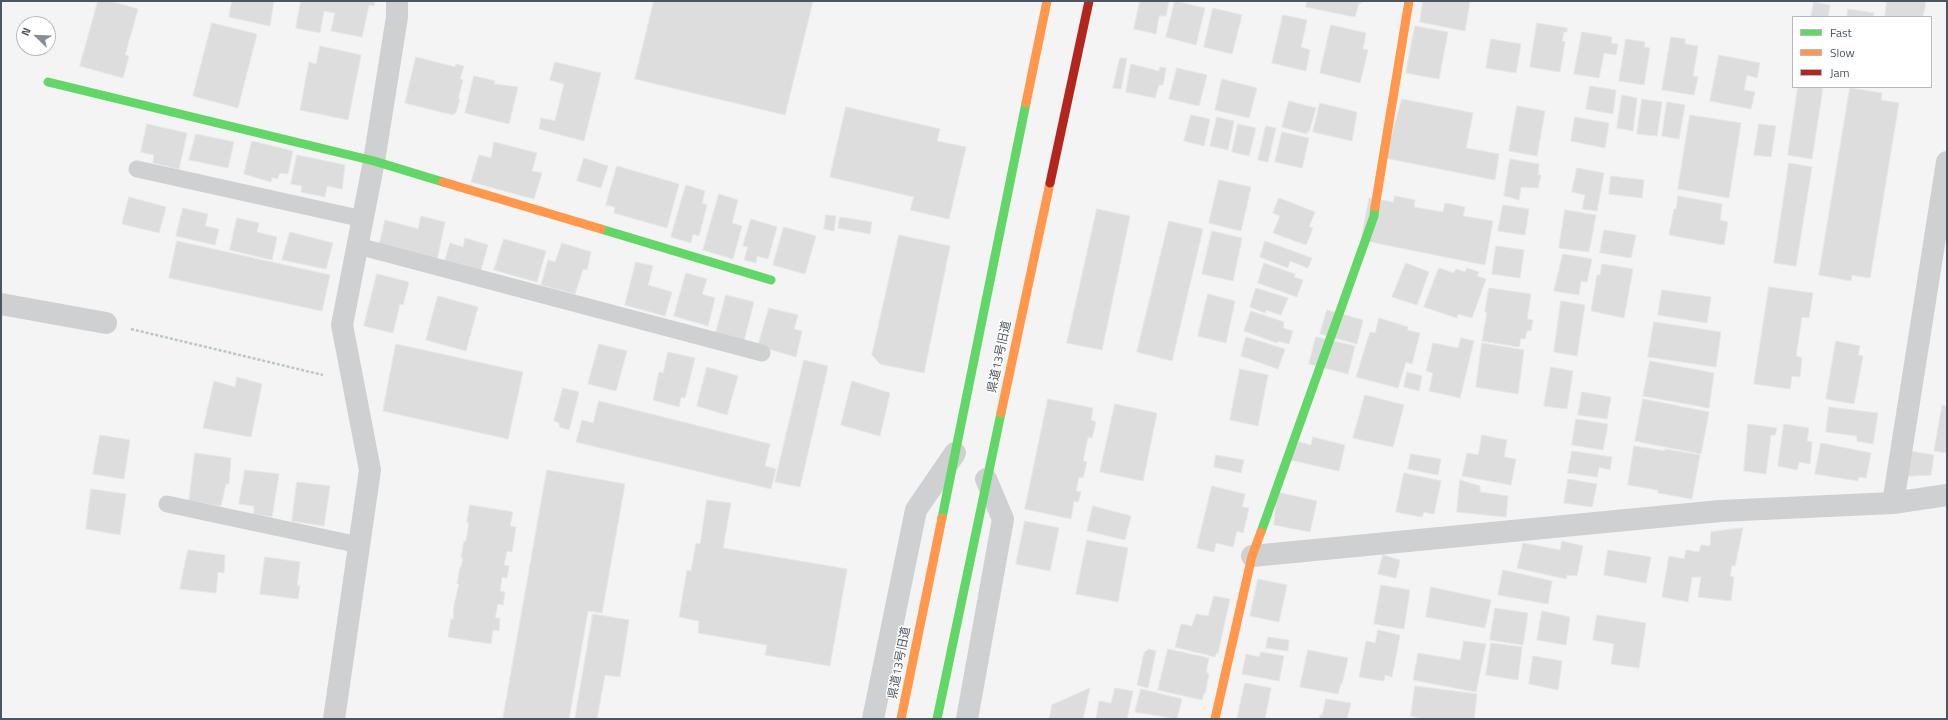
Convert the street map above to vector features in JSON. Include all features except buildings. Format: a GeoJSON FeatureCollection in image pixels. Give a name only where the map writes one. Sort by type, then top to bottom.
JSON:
{"type":"FeatureCollection","features":[{"type":"Feature","properties":{"kind":"street"},"geometry":{"type":"LineString","coordinates":[[334,719],[370,470],[342,325],[374,161],[397,17],[397,1]]}},
{"type":"Feature","properties":{"kind":"street","name":"県道13号旧道"},"geometry":{"type":"LineString","coordinates":[[902,719],[1047,1]]}},
{"type":"Feature","properties":{"kind":"street","name":"県道13号旧道"},"geometry":{"type":"LineString","coordinates":[[937,719],[986,479],[1089,1]]}},
{"type":"Feature","properties":{"kind":"street"},"geometry":{"type":"LineString","coordinates":[[1215,719],[1252,556],[1374,216],[1409,1]]}},
{"type":"Feature","properties":{"kind":"street"},"geometry":{"type":"LineString","coordinates":[[48,82],[374,161],[771,280]]}},
{"type":"Feature","properties":{"kind":"street"},"geometry":{"type":"LineString","coordinates":[[1893,503],[1947,162]]}},
{"type":"Feature","properties":{"kind":"street"},"geometry":{"type":"LineString","coordinates":[[1,304],[106,323]]}},
{"type":"Feature","properties":{"kind":"street"},"geometry":{"type":"LineString","coordinates":[[873,719],[916,510],[955,453]]}},
{"type":"Feature","properties":{"kind":"street"},"geometry":{"type":"LineString","coordinates":[[967,719],[1003,519],[986,479]]}},
{"type":"Feature","properties":{"kind":"street"},"geometry":{"type":"LineString","coordinates":[[1252,556],[1720,511],[1893,503],[1947,495]]}},
{"type":"Feature","properties":{"kind":"lane"},"geometry":{"type":"LineString","coordinates":[[137,169],[363,219]]}},
{"type":"Feature","properties":{"kind":"lane"},"geometry":{"type":"LineString","coordinates":[[358,246],[762,353]]}},
{"type":"Feature","properties":{"kind":"lane"},"geometry":{"type":"LineString","coordinates":[[167,504],[359,545]]}},
{"type":"Feature","properties":{"kind":"path"},"geometry":{"type":"LineString","coordinates":[[106,323],[353,382]]}},
{"type":"Feature","properties":{"kind":"traffic: fast"},"geometry":{"type":"LineString","coordinates":[[48,82],[374,161],[443,182]]}},
{"type":"Feature","properties":{"kind":"traffic: fast"},"geometry":{"type":"LineString","coordinates":[[942,518],[1026,103]]}},
{"type":"Feature","properties":{"kind":"traffic: fast"},"geometry":{"type":"LineString","coordinates":[[1261,532],[1374,216],[1375,207]]}},
{"type":"Feature","properties":{"kind":"traffic: fast"},"geometry":{"type":"LineString","coordinates":[[601,229],[771,280]]}},
{"type":"Feature","properties":{"kind":"traffic: fast"},"geometry":{"type":"LineString","coordinates":[[937,719],[1001,413]]}},
{"type":"Feature","properties":{"kind":"traffic: slow"},"geometry":{"type":"LineString","coordinates":[[1026,103],[1047,1]]}},
{"type":"Feature","properties":{"kind":"traffic: slow"},"geometry":{"type":"LineString","coordinates":[[1375,207],[1409,1]]}},
{"type":"Feature","properties":{"kind":"traffic: slow"},"geometry":{"type":"LineString","coordinates":[[443,182],[601,229]]}},
{"type":"Feature","properties":{"kind":"traffic: slow"},"geometry":{"type":"LineString","coordinates":[[1001,413],[1050,183]]}},
{"type":"Feature","properties":{"kind":"traffic: slow"},"geometry":{"type":"LineString","coordinates":[[901,719],[942,518]]}},
{"type":"Feature","properties":{"kind":"traffic: slow"},"geometry":{"type":"LineString","coordinates":[[1215,719],[1252,556],[1261,532]]}},
{"type":"Feature","properties":{"kind":"traffic: jam"},"geometry":{"type":"LineString","coordinates":[[1050,183],[1089,1]]}}]}
